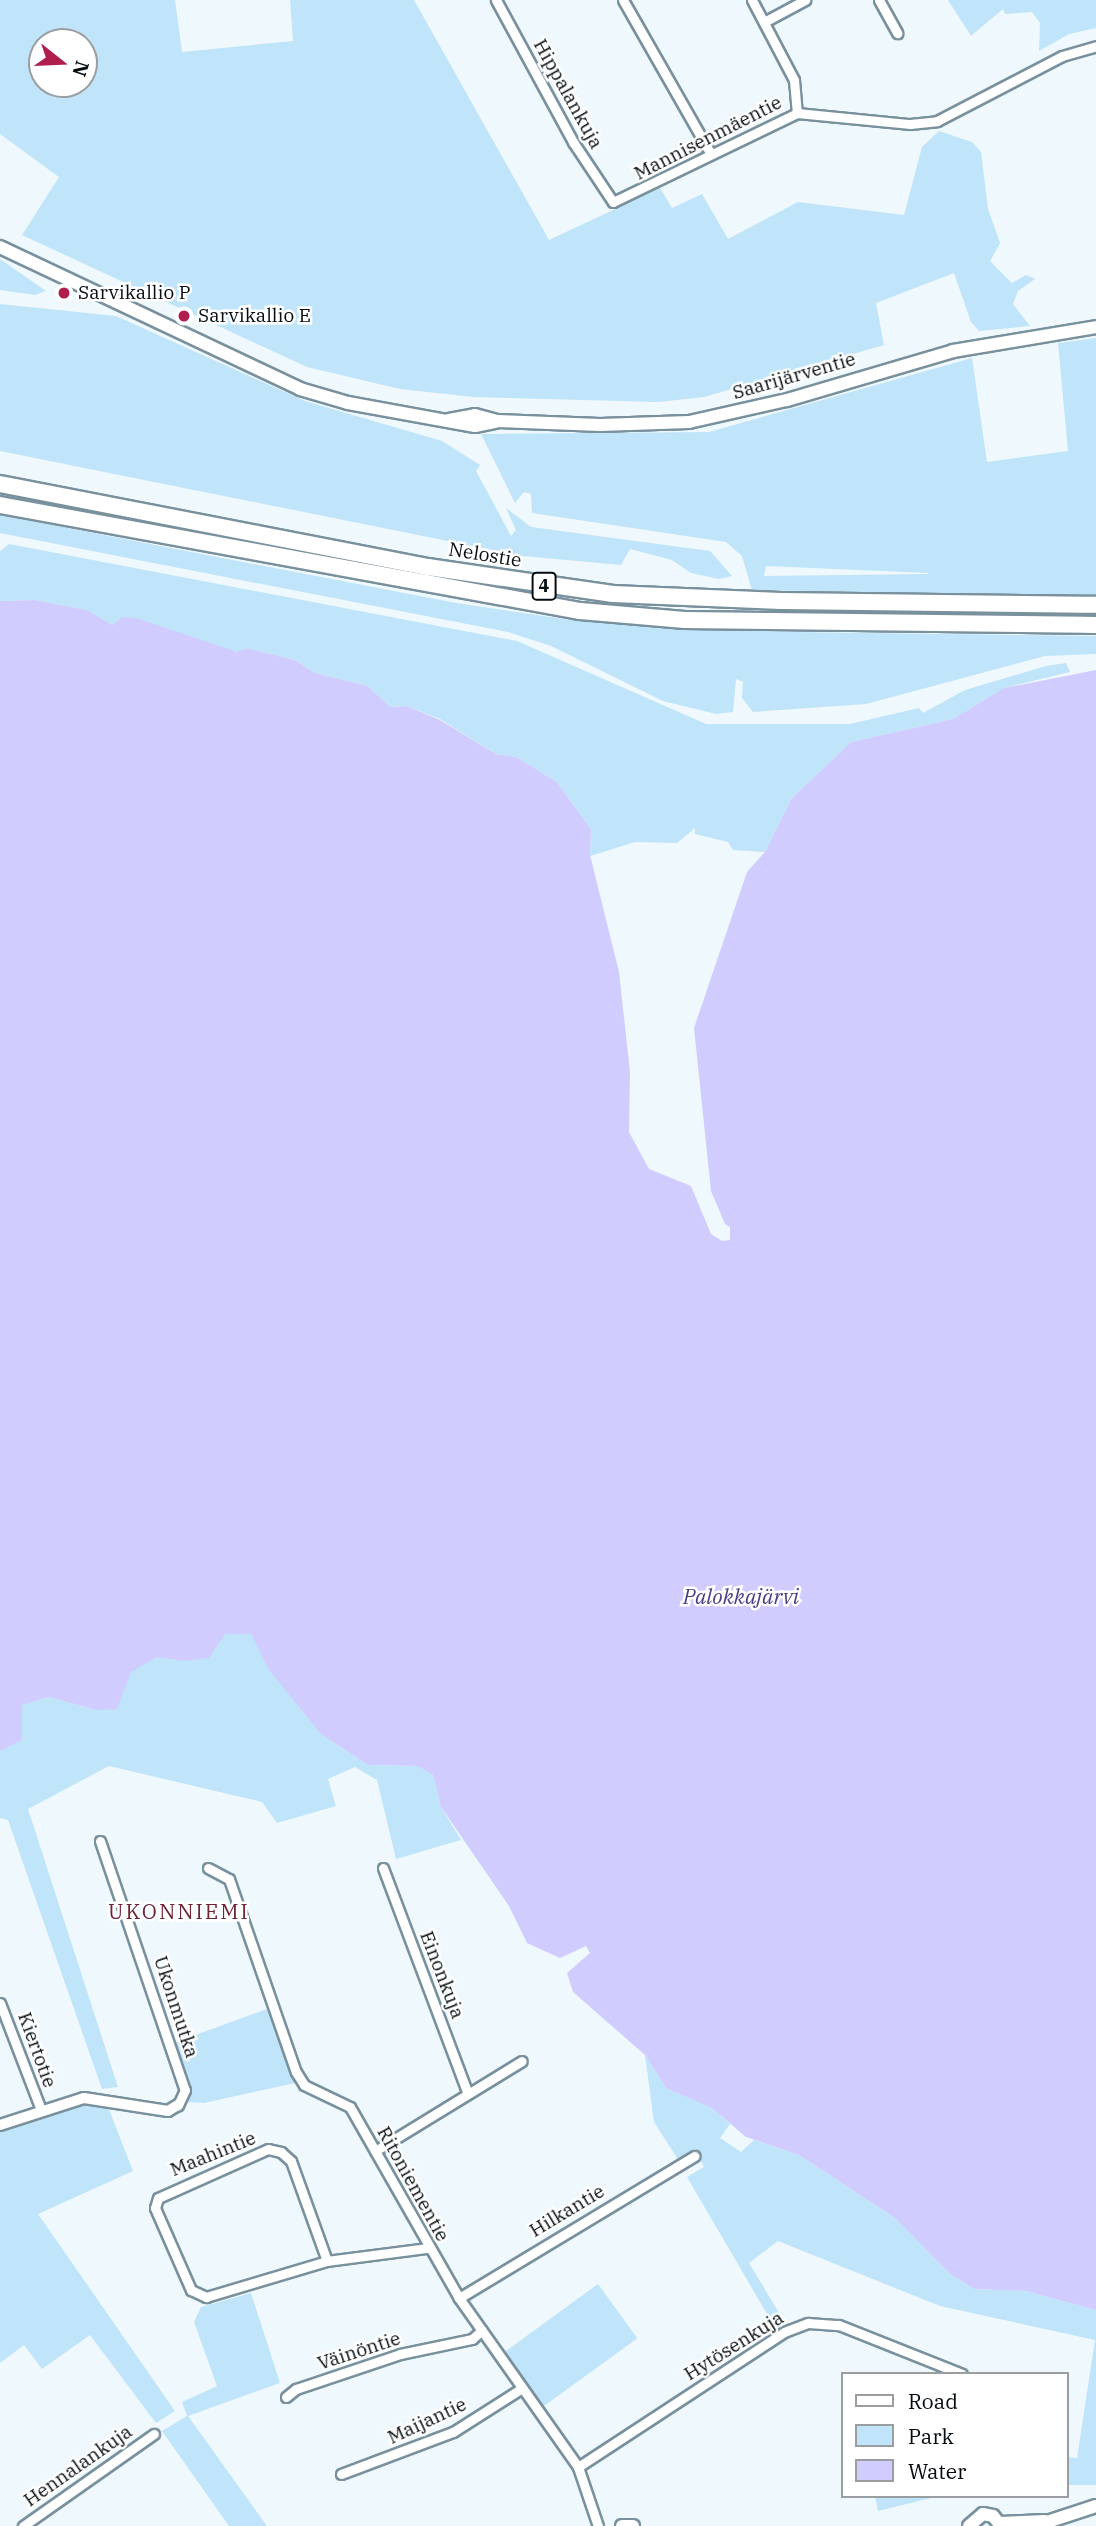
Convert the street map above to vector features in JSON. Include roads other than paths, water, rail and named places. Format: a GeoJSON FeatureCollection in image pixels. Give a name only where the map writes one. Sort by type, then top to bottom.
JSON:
{"type":"FeatureCollection","features":[{"type":"Feature","properties":{"kind":"highway","name":"Nelostie"},"geometry":{"type":"LineString","coordinates":[[0,484],[428,567],[601,593],[781,601],[1096,605]]}},
{"type":"Feature","properties":{"kind":"highway","name":"4"},"geometry":{"type":"LineString","coordinates":[[0,505],[502,600],[580,611],[759,622],[1096,625]]}},
{"type":"Feature","properties":{"kind":"main road","name":"Saarijärventie"},"geometry":{"type":"LineString","coordinates":[[0,247],[300,388],[348,403],[449,420],[475,415],[498,421],[646,425],[708,419],[953,351],[1096,327]]}},
{"type":"Feature","properties":{"kind":"main road"},"geometry":{"type":"LineString","coordinates":[[966,2525],[988,2514],[1000,2525],[1040,2523],[1096,2506]]}},
{"type":"Feature","properties":{"kind":"main road"},"geometry":{"type":"LineString","coordinates":[[622,2526],[634,2526]]}},
{"type":"Feature","properties":{"kind":"street","name":"Hippalankuja"},"geometry":{"type":"LineString","coordinates":[[496,0],[592,174],[613,202]]}},
{"type":"Feature","properties":{"kind":"street"},"geometry":{"type":"LineString","coordinates":[[623,0],[711,154]]}},
{"type":"Feature","properties":{"kind":"street"},"geometry":{"type":"LineString","coordinates":[[752,0],[794,80],[797,113]]}},
{"type":"Feature","properties":{"kind":"street"},"geometry":{"type":"LineString","coordinates":[[764,22],[806,0]]}},
{"type":"Feature","properties":{"kind":"street"},"geometry":{"type":"LineString","coordinates":[[879,0],[897,33]]}},
{"type":"Feature","properties":{"kind":"street","name":"Mannisenmäentie"},"geometry":{"type":"LineString","coordinates":[[613,202],[797,113],[909,124],[937,121],[1062,56],[1096,46]]}},
{"type":"Feature","properties":{"kind":"street","name":"Ukonmutka"},"geometry":{"type":"LineString","coordinates":[[100,1842],[185,2090],[178,2105]]}},
{"type":"Feature","properties":{"kind":"street","name":"Ritoniementie"},"geometry":{"type":"LineString","coordinates":[[208,1868],[229,1879],[296,2072],[304,2085],[350,2106],[428,2248],[459,2298],[578,2466],[598,2526]]}},
{"type":"Feature","properties":{"kind":"street","name":"Einonkuja"},"geometry":{"type":"LineString","coordinates":[[383,1868],[468,2094]]}},
{"type":"Feature","properties":{"kind":"street","name":"Kiertotie"},"geometry":{"type":"LineString","coordinates":[[0,2003],[41,2110]]}},
{"type":"Feature","properties":{"kind":"street"},"geometry":{"type":"LineString","coordinates":[[375,2151],[522,2061]]}},
{"type":"Feature","properties":{"kind":"street"},"geometry":{"type":"LineString","coordinates":[[0,2125],[84,2098],[167,2111],[178,2105]]}},
{"type":"Feature","properties":{"kind":"street","name":"Maahintie"},"geometry":{"type":"LineString","coordinates":[[327,2261],[290,2161],[281,2152],[268,2149],[158,2198],[155,2208],[191,2290],[206,2297],[327,2261],[428,2248]]}},
{"type":"Feature","properties":{"kind":"street","name":"Hilkantie"},"geometry":{"type":"LineString","coordinates":[[459,2298],[694,2156]]}},
{"type":"Feature","properties":{"kind":"street","name":"Hytösenkuja"},"geometry":{"type":"LineString","coordinates":[[578,2466],[785,2332],[808,2323],[839,2325],[957,2372]]}},
{"type":"Feature","properties":{"kind":"street","name":"Väinöntie"},"geometry":{"type":"LineString","coordinates":[[286,2397],[296,2389],[400,2354],[472,2339],[482,2330]]}},
{"type":"Feature","properties":{"kind":"street","name":"Maijantie"},"geometry":{"type":"LineString","coordinates":[[341,2474],[453,2432],[522,2388]]}},
{"type":"Feature","properties":{"kind":"street","name":"Hennalankuja"},"geometry":{"type":"LineString","coordinates":[[23,2526],[154,2434]]}},
{"type":"Feature","properties":{"kind":"water","name":"Palokkajärvi"},"geometry":{"type":"Polygon","coordinates":[[[35,600],[86,610],[113,625],[122,617],[136,618],[237,652],[247,648],[295,660],[315,673],[368,686],[390,707],[407,706],[440,720],[496,754],[516,757],[557,782],[591,829],[590,855],[619,972],[630,1072],[629,1132],[649,1169],[691,1186],[711,1234],[722,1241],[730,1240],[730,1227],[725,1224],[711,1191],[694,1028],[747,872],[765,852],[792,798],[851,742],[953,719],[1004,688],[1096,670],[1096,2310],[1026,2291],[974,2289],[949,2273],[895,2218],[799,2155],[746,2137],[713,2109],[666,2088],[645,2055],[573,1992],[567,1973],[590,1953],[586,1946],[560,1958],[527,1943],[509,1906],[441,1807],[433,1775],[417,1766],[368,1765],[321,1734],[269,1670],[251,1634],[225,1634],[209,1658],[183,1661],[157,1657],[131,1672],[117,1709],[96,1710],[49,1697],[22,1705],[22,1740],[0,1751],[0,601],[35,600]]]}},
{"type":"Feature","properties":{"kind":"place","name":"Sarvikallio P"},"geometry":{"type":"Point","coordinates":[64,293]}},
{"type":"Feature","properties":{"kind":"place","name":"Sarvikallio E"},"geometry":{"type":"Point","coordinates":[184,316]}},
{"type":"Feature","properties":{"kind":"district","name":"UKONNIEMI"},"geometry":{"type":"Point","coordinates":[179,1911]}}]}
